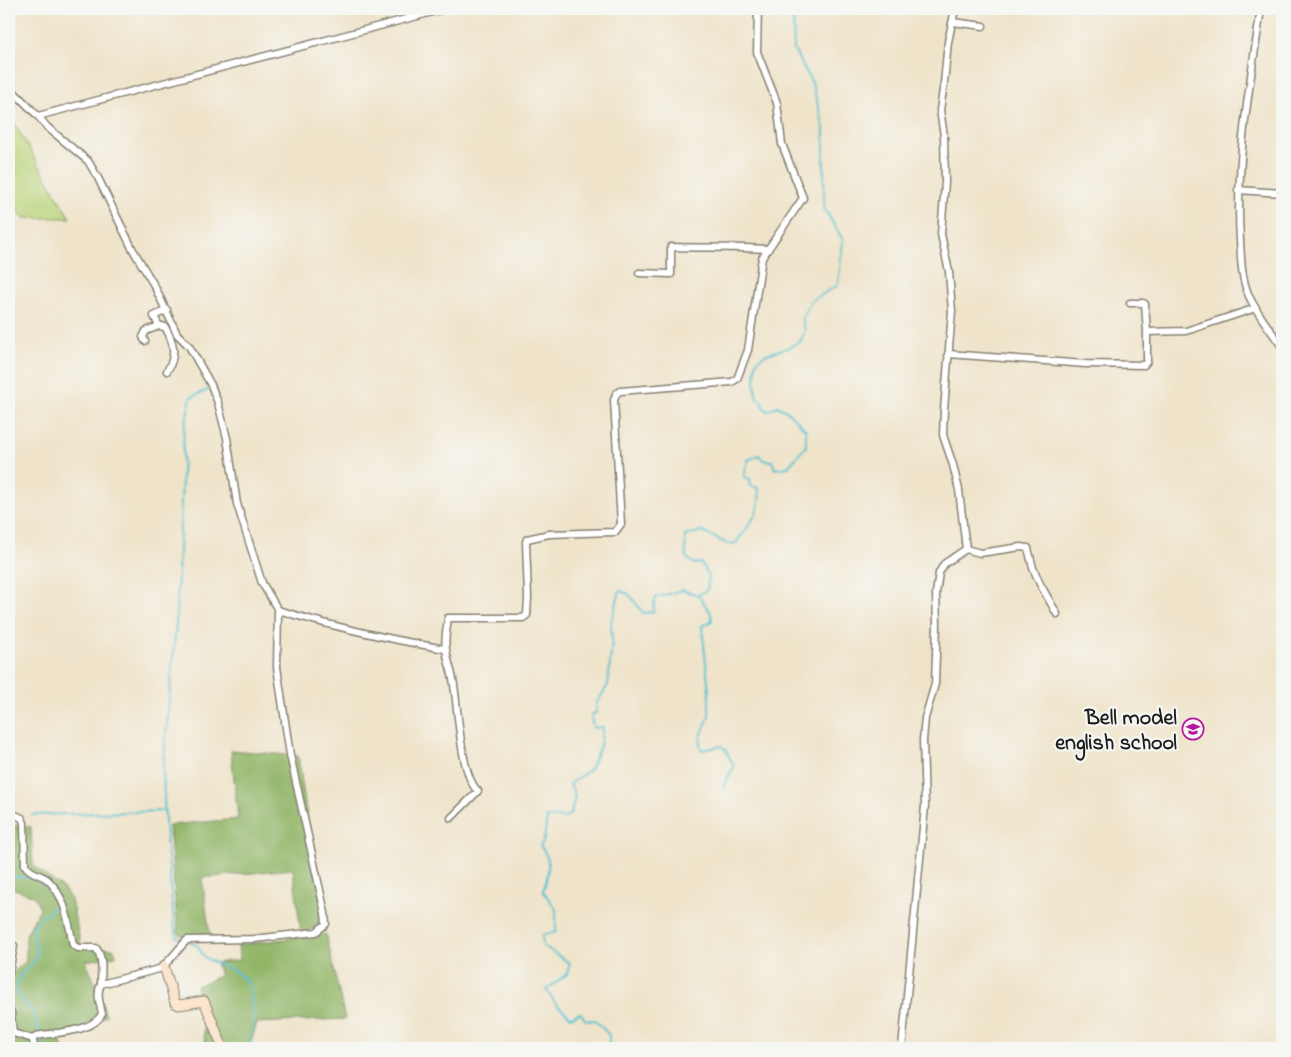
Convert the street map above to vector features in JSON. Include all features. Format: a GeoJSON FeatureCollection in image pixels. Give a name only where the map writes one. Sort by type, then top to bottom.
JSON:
{"type":"FeatureCollection","features":[{"type":"Feature","properties":{"kind":"street"},"geometry":{"type":"LineString","coordinates":[[38,116],[444,9]]}},
{"type":"Feature","properties":{"kind":"street"},"geometry":{"type":"LineString","coordinates":[[451,818],[478,791],[473,787],[462,750],[453,680],[445,649],[448,618],[517,619],[527,615],[527,539],[550,534],[615,532],[619,529],[621,524],[620,493],[614,414],[616,394],[620,391],[732,382],[737,379],[748,350],[762,258],[803,198],[782,144],[777,103],[756,52],[758,9]]}},
{"type":"Feature","properties":{"kind":"street"},"geometry":{"type":"LineString","coordinates":[[955,9],[948,42],[940,110],[944,136],[941,234],[949,272],[952,312],[944,435],[959,490],[966,549]]}},
{"type":"Feature","properties":{"kind":"street"},"geometry":{"type":"LineString","coordinates":[[1261,9],[1240,162],[1238,190],[1241,263],[1249,295],[1282,347]]}},
{"type":"Feature","properties":{"kind":"street"},"geometry":{"type":"LineString","coordinates":[[953,22],[983,26]]}},
{"type":"Feature","properties":{"kind":"street"},"geometry":{"type":"LineString","coordinates":[[9,87],[48,127],[88,161],[132,248],[167,310],[177,334],[189,346],[211,385],[218,403],[227,438],[237,504],[262,583],[278,610],[278,667],[290,755],[326,913],[326,924],[316,932],[254,940],[187,940],[164,966],[159,969],[101,984]]}},
{"type":"Feature","properties":{"kind":"street"},"geometry":{"type":"LineString","coordinates":[[1238,190],[1282,193]]}},
{"type":"Feature","properties":{"kind":"street"},"geometry":{"type":"LineString","coordinates":[[639,273],[671,274],[671,247],[768,249]]}},
{"type":"Feature","properties":{"kind":"street"},"geometry":{"type":"LineString","coordinates":[[948,354],[1086,364],[1144,365],[1147,361],[1145,304],[1143,302],[1130,302]]}},
{"type":"Feature","properties":{"kind":"street"},"geometry":{"type":"LineString","coordinates":[[1147,332],[1186,331],[1256,308]]}},
{"type":"Feature","properties":{"kind":"street"},"geometry":{"type":"LineString","coordinates":[[159,326],[154,316],[167,310]]}},
{"type":"Feature","properties":{"kind":"street"},"geometry":{"type":"LineString","coordinates":[[145,341],[143,337],[146,331],[172,322]]}},
{"type":"Feature","properties":{"kind":"street"},"geometry":{"type":"LineString","coordinates":[[159,326],[165,327],[173,346],[173,359],[168,371]]}},
{"type":"Feature","properties":{"kind":"street"},"geometry":{"type":"LineString","coordinates":[[966,549],[980,553],[1028,548],[1033,568],[1040,584],[1057,614]]}},
{"type":"Feature","properties":{"kind":"street"},"geometry":{"type":"LineString","coordinates":[[902,1048],[925,806],[923,740],[925,718],[936,684],[936,593],[938,573],[944,564],[966,549]]}},
{"type":"Feature","properties":{"kind":"street"},"geometry":{"type":"LineString","coordinates":[[278,610],[400,642],[419,643],[445,649]]}},
{"type":"Feature","properties":{"kind":"street"},"geometry":{"type":"LineString","coordinates":[[9,812],[22,818],[24,823],[25,866],[28,870],[46,878],[57,891],[64,904],[73,945],[78,948],[96,948],[102,961],[101,984],[98,990],[102,1014],[99,1020],[92,1024],[63,1032],[36,1036],[33,1039]]}},
{"type":"Feature","properties":{"kind":"street"},"geometry":{"type":"LineString","coordinates":[[9,944],[14,946],[9,972]]}},
{"type":"Feature","properties":{"kind":"street"},"geometry":{"type":"LineString","coordinates":[[164,966],[175,1003],[179,1005],[204,1001],[223,1048]]}},
{"type":"Feature","properties":{"kind":"street"},"geometry":{"type":"LineString","coordinates":[[9,1008],[13,1033],[33,1039]]}},
{"type":"Feature","properties":{"kind":"street"},"geometry":{"type":"LineString","coordinates":[[33,1039],[34,1048]]}},
{"type":"Feature","properties":{"kind":"green space"},"geometry":{"type":"Polygon","coordinates":[[[9,114],[70,218],[24,218],[9,204],[9,114]]]}},
{"type":"Feature","properties":{"kind":"green space"},"geometry":{"type":"Polygon","coordinates":[[[231,750],[298,756],[323,924],[301,934],[293,869],[202,878],[210,936],[185,938],[178,933],[169,825],[238,819],[231,750]]]}},
{"type":"Feature","properties":{"kind":"green space"},"geometry":{"type":"Polygon","coordinates":[[[9,825],[31,827],[33,866],[63,888],[71,900],[81,945],[114,949],[116,956],[85,961],[98,989],[106,1016],[59,1037],[63,1048],[9,1048],[9,977],[26,961],[26,935],[40,908],[34,896],[9,887],[9,825]]]}},
{"type":"Feature","properties":{"kind":"green space"},"geometry":{"type":"Polygon","coordinates":[[[326,934],[345,1019],[257,1023],[249,1048],[205,1048],[202,1007],[196,986],[220,976],[216,963],[239,960],[238,945],[326,934]]]}},
{"type":"Feature","properties":{"kind":"waterway"},"geometry":{"type":"LineString","coordinates":[[609,1048],[609,1035],[595,1020],[586,1020],[580,1013],[571,1017],[556,1004],[546,990],[567,974],[570,963],[543,946],[542,935],[556,932],[556,909],[543,891],[548,874],[548,862],[547,856],[540,846],[544,840],[547,817],[564,818],[571,814],[575,796],[570,784],[590,769],[600,746],[603,727],[593,728],[591,715],[597,712],[596,704],[608,685],[612,641],[611,622],[620,591],[629,594],[643,613],[653,612],[655,598],[682,590],[698,595],[707,590],[709,576],[701,563],[694,564],[686,557],[685,536],[701,531],[728,544],[736,543],[754,517],[759,504],[758,488],[751,486],[750,479],[744,477],[748,460],[759,455],[763,460],[772,461],[775,469],[788,467],[806,446],[806,430],[788,412],[777,406],[768,411],[764,408],[762,401],[757,399],[755,385],[756,362],[764,355],[790,347],[801,341],[805,330],[802,318],[811,301],[838,285],[843,240],[824,208],[824,128],[812,83],[794,50],[793,9]]}},
{"type":"Feature","properties":{"kind":"waterway"},"geometry":{"type":"LineString","coordinates":[[183,940],[177,937],[174,926],[165,824],[163,768],[176,623],[184,429],[191,397],[208,390]]}},
{"type":"Feature","properties":{"kind":"waterway"},"geometry":{"type":"LineString","coordinates":[[698,595],[711,613],[712,621],[702,626],[709,692],[709,716],[701,736],[700,747],[702,750],[721,746],[726,750],[734,767],[724,784],[724,790]]}},
{"type":"Feature","properties":{"kind":"waterway"},"geometry":{"type":"LineString","coordinates":[[32,815],[164,811]]}},
{"type":"Feature","properties":{"kind":"waterway"},"geometry":{"type":"LineString","coordinates":[[9,876],[27,877],[43,883],[52,893],[56,902],[33,928],[32,932],[37,954],[33,963],[20,977],[17,986],[20,997],[34,1015],[44,1048]]}},
{"type":"Feature","properties":{"kind":"waterway"},"geometry":{"type":"LineString","coordinates":[[190,943],[198,946],[208,959],[236,972],[250,985],[254,1016],[249,1048]]}},
{"type":"Feature","properties":{"kind":"place","name":"Bell model english school"},"geometry":{"type":"Point","coordinates":[1193,729]}}]}
